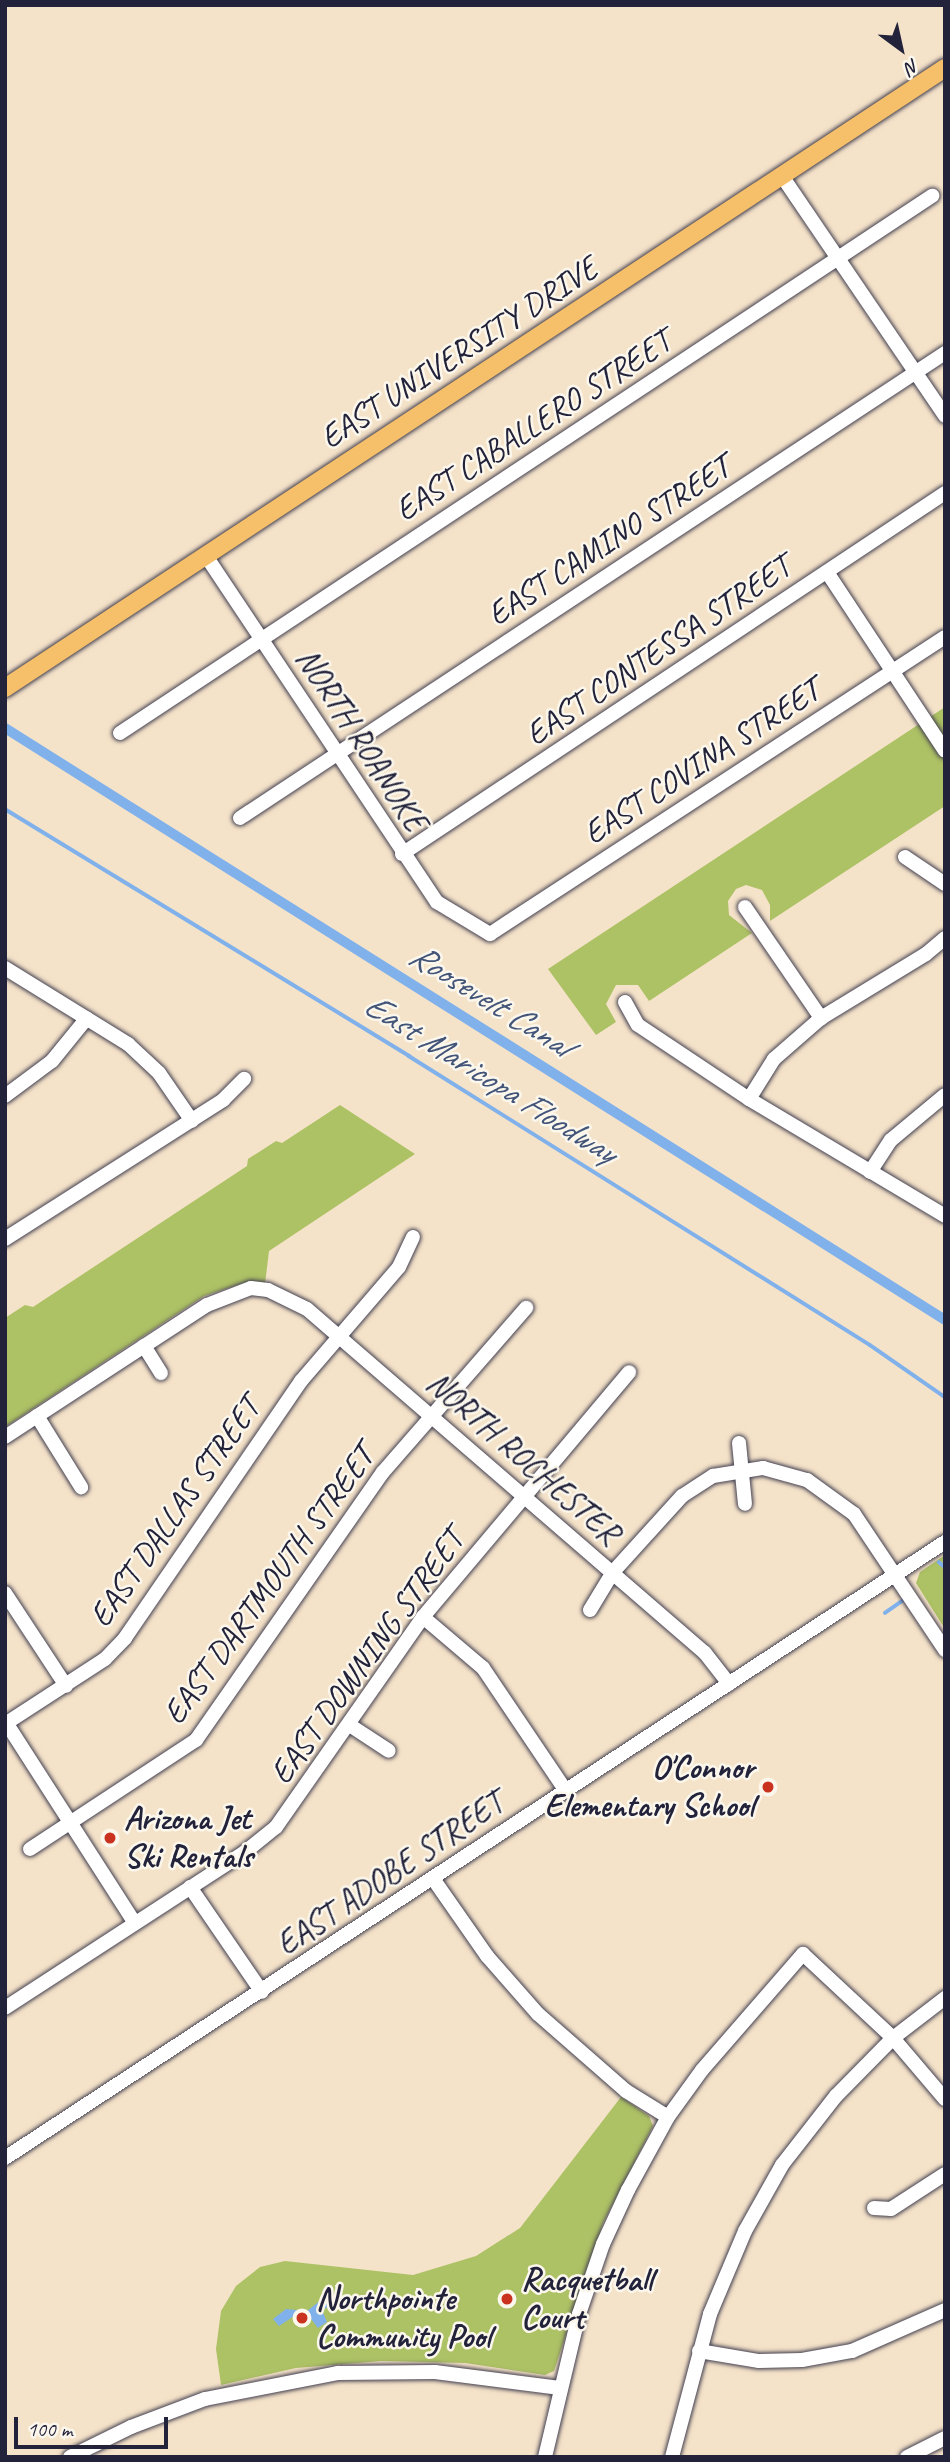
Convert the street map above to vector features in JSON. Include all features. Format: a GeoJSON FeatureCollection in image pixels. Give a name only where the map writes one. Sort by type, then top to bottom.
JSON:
{"type":"FeatureCollection","features":[{"type":"Feature","properties":{"kind":"main road","name":"EAST UNIVERSITY DRIVE"},"geometry":{"type":"LineString","coordinates":[[5,688],[945,68]]}},
{"type":"Feature","properties":{"kind":"street"},"geometry":{"type":"LineString","coordinates":[[782,176],[913,374],[945,416]]}},
{"type":"Feature","properties":{"kind":"street","name":"EAST CABALLERO STREET"},"geometry":{"type":"LineString","coordinates":[[120,733],[932,196]]}},
{"type":"Feature","properties":{"kind":"street","name":"EAST CAMINO STREET"},"geometry":{"type":"LineString","coordinates":[[240,818],[945,353]]}},
{"type":"Feature","properties":{"kind":"street","name":"EAST CONTESSA STREET"},"geometry":{"type":"LineString","coordinates":[[402,854],[945,493]]}},
{"type":"Feature","properties":{"kind":"street","name":"NORTH ROANOKE"},"geometry":{"type":"LineString","coordinates":[[206,556],[335,754],[437,902],[490,934]]}},
{"type":"Feature","properties":{"kind":"street"},"geometry":{"type":"LineString","coordinates":[[827,572],[945,751]]}},
{"type":"Feature","properties":{"kind":"street","name":"EAST COVINA STREET"},"geometry":{"type":"LineString","coordinates":[[490,934],[945,637]]}},
{"type":"Feature","properties":{"kind":"street"},"geometry":{"type":"LineString","coordinates":[[905,857],[945,884]]}},
{"type":"Feature","properties":{"kind":"street"},"geometry":{"type":"LineString","coordinates":[[745,907],[821,1018]]}},
{"type":"Feature","properties":{"kind":"street"},"geometry":{"type":"LineString","coordinates":[[749,1099],[774,1059],[821,1018],[926,954],[945,938]]}},
{"type":"Feature","properties":{"kind":"street"},"geometry":{"type":"LineString","coordinates":[[5,968],[128,1044],[159,1073],[192,1121]]}},
{"type":"Feature","properties":{"kind":"street"},"geometry":{"type":"LineString","coordinates":[[625,1002],[638,1025],[749,1099],[945,1216]]}},
{"type":"Feature","properties":{"kind":"street"},"geometry":{"type":"LineString","coordinates":[[5,1096],[52,1061],[87,1017]]}},
{"type":"Feature","properties":{"kind":"street"},"geometry":{"type":"LineString","coordinates":[[5,1239],[192,1121],[244,1079]]}},
{"type":"Feature","properties":{"kind":"street"},"geometry":{"type":"LineString","coordinates":[[870,1172],[891,1140],[945,1095]]}},
{"type":"Feature","properties":{"kind":"street","name":"EAST DALLAS STREET"},"geometry":{"type":"LineString","coordinates":[[6,1724],[105,1660],[125,1638],[337,1335],[399,1266],[412,1237]]}},
{"type":"Feature","properties":{"kind":"street","name":"NORTH ROCHESTER"},"geometry":{"type":"LineString","coordinates":[[144,1346],[228,1295],[251,1288],[268,1290],[299,1304],[705,1653],[729,1684]]}},
{"type":"Feature","properties":{"kind":"street","name":"EAST DARTMOUTH STREET"},"geometry":{"type":"LineString","coordinates":[[30,1849],[74,1824],[196,1741],[383,1472],[526,1308]]}},
{"type":"Feature","properties":{"kind":"street"},"geometry":{"type":"LineString","coordinates":[[5,1437],[144,1346],[160,1373]]}},
{"type":"Feature","properties":{"kind":"street","name":"EAST DOWNING STREET"},"geometry":{"type":"LineString","coordinates":[[5,2008],[190,1887],[276,1827],[351,1726],[424,1617],[523,1495],[629,1373]]}},
{"type":"Feature","properties":{"kind":"street"},"geometry":{"type":"LineString","coordinates":[[37,1416],[81,1487]]}},
{"type":"Feature","properties":{"kind":"street"},"geometry":{"type":"LineString","coordinates":[[739,1443],[745,1504]]}},
{"type":"Feature","properties":{"kind":"street"},"geometry":{"type":"LineString","coordinates":[[590,1610],[613,1572],[682,1496],[713,1476],[741,1470],[784,1471],[832,1495],[863,1525],[945,1650]]}},
{"type":"Feature","properties":{"kind":"street","name":"EAST ADOBE STREET"},"geometry":{"type":"LineString","coordinates":[[5,2158],[434,1880],[945,1542]]}},
{"type":"Feature","properties":{"kind":"street"},"geometry":{"type":"LineString","coordinates":[[5,1593],[66,1686]]}},
{"type":"Feature","properties":{"kind":"street"},"geometry":{"type":"LineString","coordinates":[[424,1617],[483,1668],[566,1791]]}},
{"type":"Feature","properties":{"kind":"street"},"geometry":{"type":"LineString","coordinates":[[6,1724],[74,1824],[134,1922]]}},
{"type":"Feature","properties":{"kind":"street"},"geometry":{"type":"LineString","coordinates":[[351,1726],[389,1751]]}},
{"type":"Feature","properties":{"kind":"street"},"geometry":{"type":"LineString","coordinates":[[434,1880],[487,1956],[538,2014],[626,2091],[668,2117]]}},
{"type":"Feature","properties":{"kind":"street"},"geometry":{"type":"LineString","coordinates":[[190,1887],[262,1992]]}},
{"type":"Feature","properties":{"kind":"street"},"geometry":{"type":"LineString","coordinates":[[545,2457],[560,2388],[603,2244],[668,2117],[724,2042],[803,1954],[893,2038],[945,2099]]}},
{"type":"Feature","properties":{"kind":"street"},"geometry":{"type":"LineString","coordinates":[[672,2457],[699,2351],[745,2231],[782,2165],[836,2096],[893,2038],[945,1998]]}},
{"type":"Feature","properties":{"kind":"street"},"geometry":{"type":"LineString","coordinates":[[874,2208],[891,2209],[945,2174]]}},
{"type":"Feature","properties":{"kind":"street"},"geometry":{"type":"LineString","coordinates":[[699,2351],[759,2361],[802,2360],[852,2351],[945,2310]]}},
{"type":"Feature","properties":{"kind":"street"},"geometry":{"type":"LineString","coordinates":[[70,2457],[131,2427],[205,2399],[338,2373],[435,2372],[560,2388]]}},
{"type":"Feature","properties":{"kind":"street"},"geometry":{"type":"LineString","coordinates":[[908,2457],[945,2438]]}},
{"type":"Feature","properties":{"kind":"green space"},"geometry":{"type":"Polygon","coordinates":[[[945,707],[945,806],[770,921],[770,905],[762,890],[746,885],[736,889],[728,901],[729,915],[752,933],[649,1001],[638,985],[616,985],[606,1004],[616,1022],[596,1035],[548,969],[945,707]]]}},
{"type":"Feature","properties":{"kind":"green space"},"geometry":{"type":"Polygon","coordinates":[[[340,1105],[415,1154],[269,1251],[265,1284],[243,1283],[204,1296],[5,1427],[5,1318],[25,1305],[33,1307],[247,1166],[248,1159],[276,1141],[282,1143],[340,1105]]]}},
{"type":"Feature","properties":{"kind":"green space"},"geometry":{"type":"Polygon","coordinates":[[[945,1555],[945,1629],[916,1583],[920,1572],[945,1555]]]}},
{"type":"Feature","properties":{"kind":"green space"},"geometry":{"type":"Polygon","coordinates":[[[621,2097],[649,2116],[653,2126],[603,2223],[554,2371],[545,2375],[465,2363],[381,2361],[296,2368],[221,2385],[216,2349],[221,2311],[236,2286],[260,2267],[285,2261],[413,2275],[476,2256],[520,2228],[621,2097]]]}},
{"type":"Feature","properties":{"kind":"water"},"geometry":{"type":"Polygon","coordinates":[[[326,2296],[332,2305],[322,2310],[327,2322],[318,2328],[311,2319],[303,2323],[297,2314],[279,2326],[273,2319],[286,2309],[307,2311],[326,2296]]]}},
{"type":"Feature","properties":{"kind":"waterway","name":"Roosevelt Canal"},"geometry":{"type":"LineString","coordinates":[[5,728],[945,1320]]}},
{"type":"Feature","properties":{"kind":"waterway","name":"East Maricopa Floodway"},"geometry":{"type":"LineString","coordinates":[[5,809],[409,1056],[870,1345],[945,1397]]}},
{"type":"Feature","properties":{"kind":"waterway"},"geometry":{"type":"LineString","coordinates":[[939,1562],[945,1567]]}},
{"type":"Feature","properties":{"kind":"waterway"},"geometry":{"type":"LineString","coordinates":[[885,1613],[902,1601]]}},
{"type":"Feature","properties":{"kind":"place","name":"O'Connor Elementary School"},"geometry":{"type":"Point","coordinates":[768,1787]}},
{"type":"Feature","properties":{"kind":"place","name":"Arizona Jet Ski Rentals"},"geometry":{"type":"Point","coordinates":[110,1838]}},
{"type":"Feature","properties":{"kind":"place","name":"Racquetball Court"},"geometry":{"type":"Point","coordinates":[507,2299]}},
{"type":"Feature","properties":{"kind":"place","name":"Northpointe Community Pool"},"geometry":{"type":"Point","coordinates":[302,2318]}}]}
